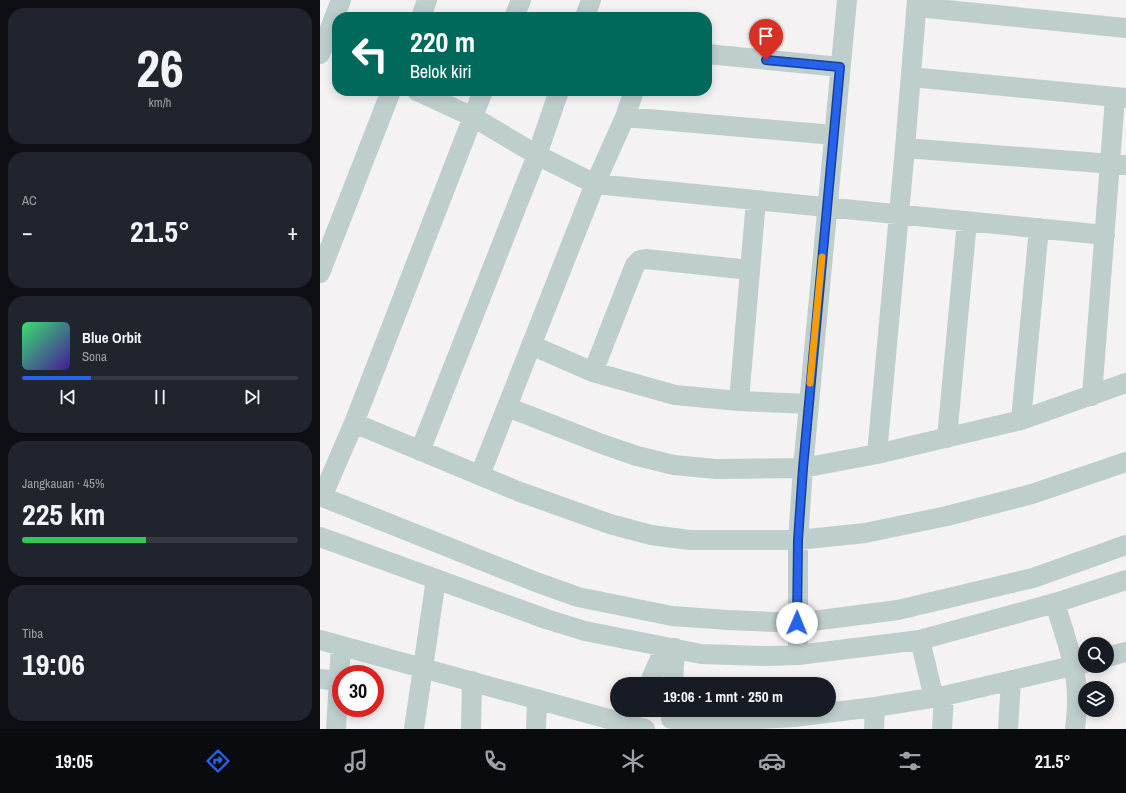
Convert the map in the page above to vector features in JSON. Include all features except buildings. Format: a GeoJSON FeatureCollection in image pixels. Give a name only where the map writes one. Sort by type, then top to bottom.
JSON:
{"type":"FeatureCollection","features":[{"type":"Feature","properties":{"kind":"street"},"geometry":{"type":"LineString","coordinates":[[336,12],[341,0]]}},
{"type":"Feature","properties":{"kind":"street"},"geometry":{"type":"LineString","coordinates":[[422,12],[427,0]]}},
{"type":"Feature","properties":{"kind":"street"},"geometry":{"type":"LineString","coordinates":[[516,12],[521,0]]}},
{"type":"Feature","properties":{"kind":"street"},"geometry":{"type":"LineString","coordinates":[[587,12],[591,0]]}},
{"type":"Feature","properties":{"kind":"street"},"geometry":{"type":"LineString","coordinates":[[798,639],[798,540],[803,468],[846,0]]}},
{"type":"Feature","properties":{"kind":"street"},"geometry":{"type":"LineString","coordinates":[[876,454],[917,4],[1126,28]]}},
{"type":"Feature","properties":{"kind":"street"},"geometry":{"type":"LineString","coordinates":[[320,54],[332,23]]}},
{"type":"Feature","properties":{"kind":"street"},"geometry":{"type":"LineString","coordinates":[[712,54],[840,67]]}},
{"type":"Feature","properties":{"kind":"street"},"geometry":{"type":"LineString","coordinates":[[910,77],[1121,98],[1118,164],[1104,235],[1092,396]]}},
{"type":"Feature","properties":{"kind":"street"},"geometry":{"type":"LineString","coordinates":[[320,273],[389,96]]}},
{"type":"Feature","properties":{"kind":"street"},"geometry":{"type":"LineString","coordinates":[[428,96],[473,117],[537,155],[596,184],[1104,235]]}},
{"type":"Feature","properties":{"kind":"street"},"geometry":{"type":"LineString","coordinates":[[481,96],[354,423],[321,497],[536,582],[578,597],[672,616],[728,620],[798,639],[920,640],[1055,603],[1126,580]]}},
{"type":"Feature","properties":{"kind":"street"},"geometry":{"type":"LineString","coordinates":[[420,451],[537,155],[557,96]]}},
{"type":"Feature","properties":{"kind":"street"},"geometry":{"type":"LineString","coordinates":[[480,475],[632,96]]}},
{"type":"Feature","properties":{"kind":"street"},"geometry":{"type":"LineString","coordinates":[[625,117],[834,136]]}},
{"type":"Feature","properties":{"kind":"street"},"geometry":{"type":"LineString","coordinates":[[905,148],[1118,164]]}},
{"type":"Feature","properties":{"kind":"street"},"geometry":{"type":"LineString","coordinates":[[739,401],[756,200]]}},
{"type":"Feature","properties":{"kind":"street"},"geometry":{"type":"LineString","coordinates":[[947,438],[967,221]]}},
{"type":"Feature","properties":{"kind":"street"},"geometry":{"type":"LineString","coordinates":[[1022,420],[1040,228]]}},
{"type":"Feature","properties":{"kind":"street"},"geometry":{"type":"LineString","coordinates":[[593,372],[635,265],[640,260],[646,259],[750,270]]}},
{"type":"Feature","properties":{"kind":"street"},"geometry":{"type":"LineString","coordinates":[[532,346],[593,372],[675,395],[739,401],[808,404]]}},
{"type":"Feature","properties":{"kind":"street"},"geometry":{"type":"LineString","coordinates":[[507,407],[616,449],[674,465],[716,469],[803,468],[876,454],[1022,420],[1126,383]]}},
{"type":"Feature","properties":{"kind":"street"},"geometry":{"type":"LineString","coordinates":[[354,423],[520,492],[610,524],[651,535],[690,540],[798,540],[865,533],[947,516],[1032,494],[1126,462]]}},
{"type":"Feature","properties":{"kind":"street"},"geometry":{"type":"LineString","coordinates":[[320,537],[546,619],[585,631],[701,654],[728,655],[798,639],[898,610],[1033,578],[1126,545]]}},
{"type":"Feature","properties":{"kind":"street"},"geometry":{"type":"LineString","coordinates":[[414,729],[436,579]]}},
{"type":"Feature","properties":{"kind":"street"},"geometry":{"type":"LineString","coordinates":[[1055,603],[1078,661]]}},
{"type":"Feature","properties":{"kind":"street"},"geometry":{"type":"LineString","coordinates":[[320,640],[537,699],[605,724],[638,721]]}},
{"type":"Feature","properties":{"kind":"street"},"geometry":{"type":"LineString","coordinates":[[920,640],[939,697],[942,729]]}},
{"type":"Feature","properties":{"kind":"street"},"geometry":{"type":"LineString","coordinates":[[336,729],[329,680],[341,646]]}},
{"type":"Feature","properties":{"kind":"street"},"geometry":{"type":"LineString","coordinates":[[653,677],[670,648]]}},
{"type":"Feature","properties":{"kind":"street"},"geometry":{"type":"LineString","coordinates":[[670,648],[672,677]]}},
{"type":"Feature","properties":{"kind":"street"},"geometry":{"type":"LineString","coordinates":[[1114,655],[1126,652]]}},
{"type":"Feature","properties":{"kind":"street"},"geometry":{"type":"LineString","coordinates":[[672,719],[745,720],[794,717],[875,707],[939,697],[1078,664]]}},
{"type":"Feature","properties":{"kind":"street"},"geometry":{"type":"LineString","coordinates":[[1075,729],[1079,673]]}},
{"type":"Feature","properties":{"kind":"street"},"geometry":{"type":"LineString","coordinates":[[471,729],[472,681]]}},
{"type":"Feature","properties":{"kind":"street"},"geometry":{"type":"LineString","coordinates":[[1008,729],[1011,681]]}},
{"type":"Feature","properties":{"kind":"street"},"geometry":{"type":"LineString","coordinates":[[536,729],[537,699]]}},
{"type":"Feature","properties":{"kind":"street"},"geometry":{"type":"LineString","coordinates":[[874,729],[875,707]]}},
{"type":"Feature","properties":{"kind":"slow traffic"},"geometry":{"type":"LineString","coordinates":[[810,383],[822,257]]}},
{"type":"Feature","properties":{"kind":"route"},"geometry":{"type":"LineString","coordinates":[[766,60],[840,67],[803,468],[798,540],[797,623]]}}]}
